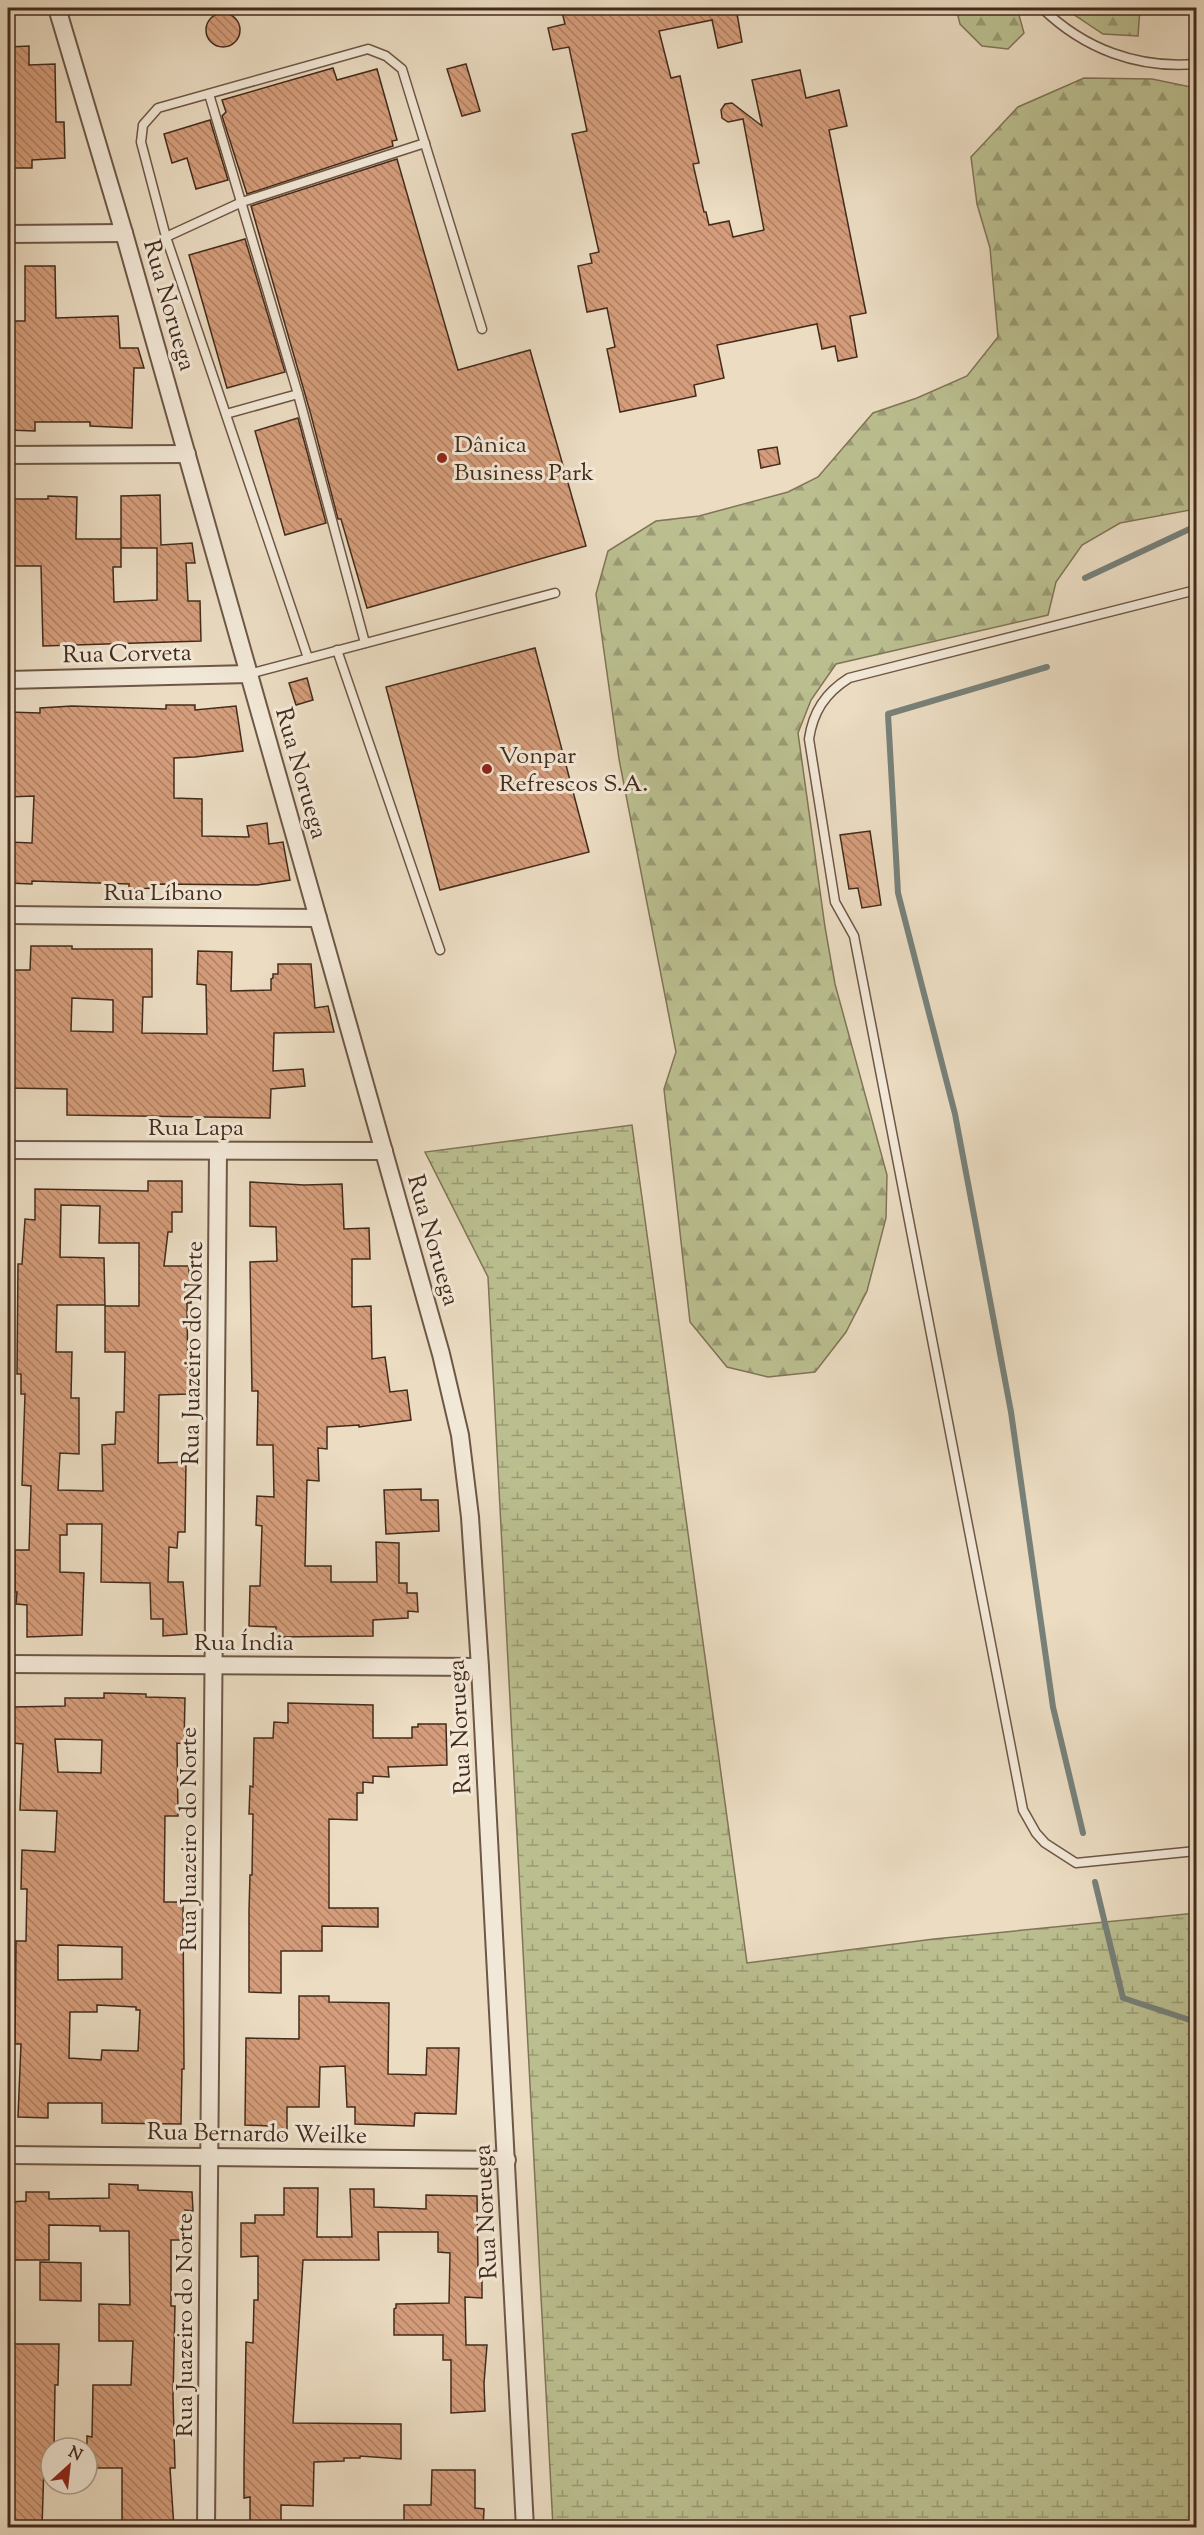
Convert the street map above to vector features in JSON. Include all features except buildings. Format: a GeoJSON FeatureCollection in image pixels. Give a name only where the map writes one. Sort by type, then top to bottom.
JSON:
{"type":"FeatureCollection","features":[{"type":"Feature","properties":{"kind":"street","name":"Rua Noruega"},"geometry":{"type":"LineString","coordinates":[[57,8],[124,233],[384,1151],[441,1354],[460,1435],[469,1506],[480,1667],[525,2528]]}},
{"type":"Feature","properties":{"kind":"street"},"geometry":{"type":"LineString","coordinates":[[8,234],[124,233]]}},
{"type":"Feature","properties":{"kind":"street"},"geometry":{"type":"LineString","coordinates":[[8,455],[187,454]]}},
{"type":"Feature","properties":{"kind":"street","name":"Rua Corveta"},"geometry":{"type":"LineString","coordinates":[[8,680],[249,674]]}},
{"type":"Feature","properties":{"kind":"street","name":"Rua Líbano"},"geometry":{"type":"LineString","coordinates":[[8,915],[318,918]]}},
{"type":"Feature","properties":{"kind":"street","name":"Rua Lapa"},"geometry":{"type":"LineString","coordinates":[[8,1150],[384,1151]]}},
{"type":"Feature","properties":{"kind":"street","name":"Rua Juazeiro do Norte"},"geometry":{"type":"LineString","coordinates":[[206,2528],[218,1151]]}},
{"type":"Feature","properties":{"kind":"street","name":"Rua Índia"},"geometry":{"type":"LineString","coordinates":[[8,1664],[480,1667]]}},
{"type":"Feature","properties":{"kind":"street","name":"Rua Bernardo Weilke"},"geometry":{"type":"LineString","coordinates":[[8,2155],[507,2160]]}},
{"type":"Feature","properties":{"kind":"lane"},"geometry":{"type":"LineString","coordinates":[[1042,8],[1083,40],[1122,57],[1163,64],[1197,64]]}},
{"type":"Feature","properties":{"kind":"lane"},"geometry":{"type":"LineString","coordinates":[[308,658],[166,237],[141,142],[143,125],[158,108],[368,49],[386,56],[402,69],[482,329]]}},
{"type":"Feature","properties":{"kind":"lane"},"geometry":{"type":"LineString","coordinates":[[209,94],[298,394],[365,643]]}},
{"type":"Feature","properties":{"kind":"lane"},"geometry":{"type":"LineString","coordinates":[[166,237],[242,202],[425,143]]}},
{"type":"Feature","properties":{"kind":"lane"},"geometry":{"type":"LineString","coordinates":[[226,414],[298,394]]}},
{"type":"Feature","properties":{"kind":"lane"},"geometry":{"type":"LineString","coordinates":[[1197,590],[849,678],[830,692],[822,702],[808,739],[835,902],[854,936],[1023,1810],[1045,1844],[1064,1858],[1076,1863],[1197,1851]]}},
{"type":"Feature","properties":{"kind":"lane"},"geometry":{"type":"LineString","coordinates":[[249,674],[555,593]]}},
{"type":"Feature","properties":{"kind":"lane"},"geometry":{"type":"LineString","coordinates":[[337,650],[440,950]]}},
{"type":"Feature","properties":{"kind":"green space"},"geometry":{"type":"Polygon","coordinates":[[[956,8],[1017,8],[1024,33],[1008,49],[982,46],[960,24],[956,8]]]}},
{"type":"Feature","properties":{"kind":"green space"},"geometry":{"type":"Polygon","coordinates":[[[1064,8],[1140,8],[1138,36],[1103,34],[1064,8]]]}},
{"type":"Feature","properties":{"kind":"green space"},"geometry":{"type":"Polygon","coordinates":[[[1084,78],[1152,79],[1196,88],[1196,509],[1120,523],[1082,545],[1056,582],[1048,615],[836,664],[811,700],[798,733],[825,927],[835,984],[887,1175],[886,1218],[867,1291],[846,1332],[815,1372],[768,1377],[727,1367],[690,1322],[664,1089],[676,1052],[619,759],[596,594],[608,551],[656,521],[699,516],[788,492],[818,477],[873,413],[917,398],[967,376],[998,337],[990,248],[977,204],[971,157],[1018,107],[1084,78]]]}},
{"type":"Feature","properties":{"kind":"green space"},"geometry":{"type":"Polygon","coordinates":[[[632,1125],[747,1963],[934,1939],[1196,1913],[1196,2527],[553,2527],[488,1277],[425,1152],[632,1125]]]}},
{"type":"Feature","properties":{"kind":"waterway"},"geometry":{"type":"LineString","coordinates":[[1085,578],[1196,526]]}},
{"type":"Feature","properties":{"kind":"waterway"},"geometry":{"type":"LineString","coordinates":[[1047,667],[888,714],[898,893],[955,1114],[1011,1412],[1053,1707],[1083,1833]]}},
{"type":"Feature","properties":{"kind":"waterway"},"geometry":{"type":"LineString","coordinates":[[1095,1882],[1123,1998],[1196,2022]]}},
{"type":"Feature","properties":{"kind":"place","name":"Dânica Business Park"},"geometry":{"type":"Point","coordinates":[442,458]}},
{"type":"Feature","properties":{"kind":"place","name":"Vonpar Refrescos S.A."},"geometry":{"type":"Point","coordinates":[487,769]}}]}
